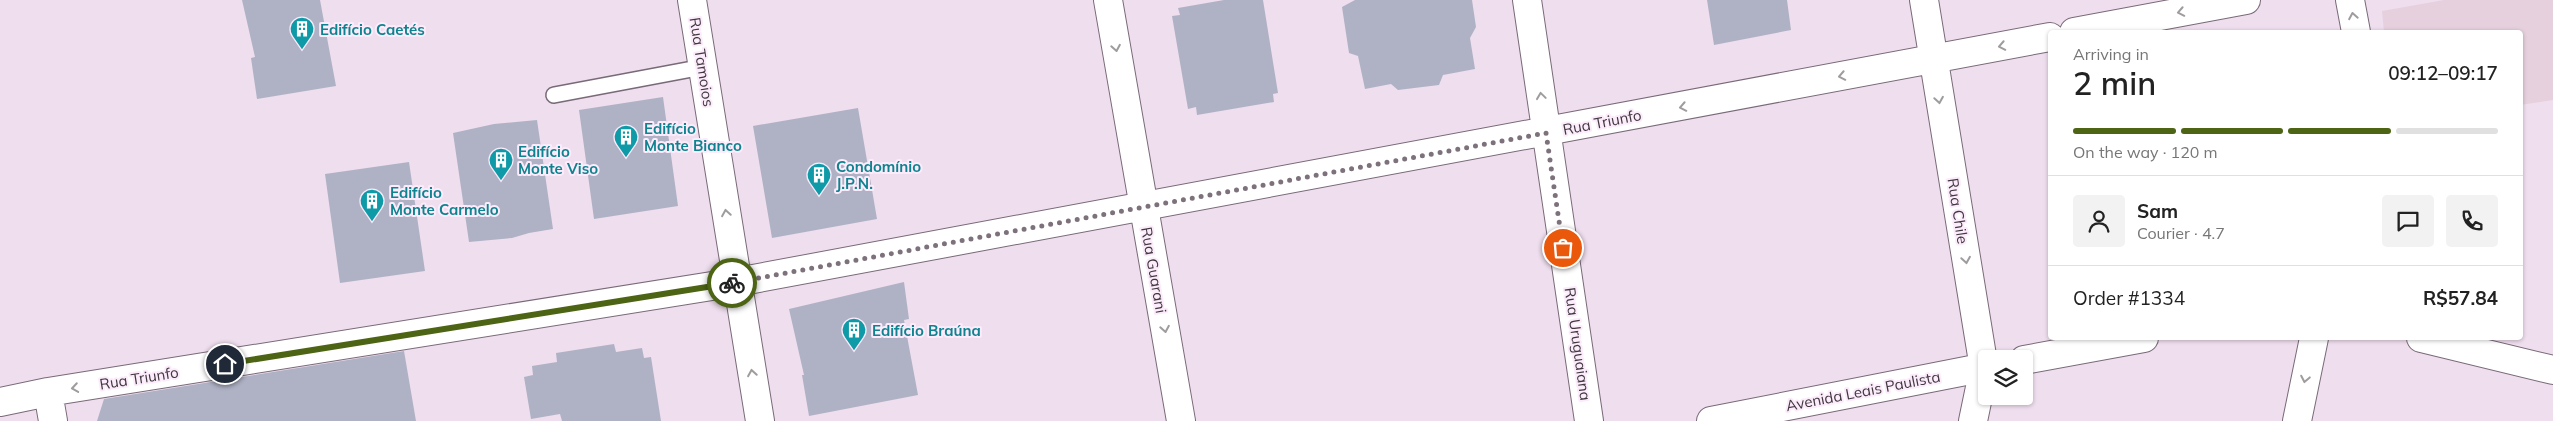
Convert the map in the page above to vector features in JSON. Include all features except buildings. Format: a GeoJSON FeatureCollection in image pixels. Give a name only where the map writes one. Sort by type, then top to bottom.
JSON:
{"type":"FeatureCollection","features":[{"type":"Feature","properties":{"kind":"street","name":"Rua Tamoios"},"geometry":{"type":"LineString","coordinates":[[692,0],[760,421]]}},
{"type":"Feature","properties":{"kind":"street","name":"Rua Guarani"},"geometry":{"type":"LineString","coordinates":[[1108,0],[1182,421]]}},
{"type":"Feature","properties":{"kind":"street","name":"Rua Uruguaiana"},"geometry":{"type":"LineString","coordinates":[[1527,0],[1589,421]]}},
{"type":"Feature","properties":{"kind":"street","name":"Rua Chile"},"geometry":{"type":"LineString","coordinates":[[1924,0],[1932,59],[1982,350]]}},
{"type":"Feature","properties":{"kind":"street"},"geometry":{"type":"LineString","coordinates":[[2085,30],[2246,0]]}},
{"type":"Feature","properties":{"kind":"street"},"geometry":{"type":"LineString","coordinates":[[2350,0],[2356,30]]}},
{"type":"Feature","properties":{"kind":"street","name":"Rua Triunfo"},"geometry":{"type":"LineString","coordinates":[[0,402],[48,392],[737,282],[1546,133],[2048,37]]}},
{"type":"Feature","properties":{"kind":"street"},"geometry":{"type":"LineString","coordinates":[[2033,358],[2133,340]]}},
{"type":"Feature","properties":{"kind":"street"},"geometry":{"type":"LineString","coordinates":[[2297,421],[2314,340]]}},
{"type":"Feature","properties":{"kind":"street"},"geometry":{"type":"LineString","coordinates":[[2429,340],[2553,370]]}},
{"type":"Feature","properties":{"kind":"street","name":"Avenida Leais Paulista"},"geometry":{"type":"LineString","coordinates":[[1710,421],[1978,368]]}},
{"type":"Feature","properties":{"kind":"street"},"geometry":{"type":"LineString","coordinates":[[48,392],[53,421]]}},
{"type":"Feature","properties":{"kind":"street","name":"Rua Chile"},"geometry":{"type":"LineString","coordinates":[[1973,421],[1978,398]]}},
{"type":"Feature","properties":{"kind":"lane"},"geometry":{"type":"LineString","coordinates":[[554,95],[703,67]]}},
{"type":"Feature","properties":{"kind":"shaded area"},"geometry":{"type":"Polygon","coordinates":[[[2444,0],[2553,0],[2553,100],[2523,105],[2523,30],[2384,30],[2382,11],[2444,0]]]}},
{"type":"Feature","properties":{"kind":"way so far"},"geometry":{"type":"LineString","coordinates":[[732,283],[1546,133],[1563,248]]}},
{"type":"Feature","properties":{"kind":"place","name":"Edifício Caetés"},"geometry":{"type":"Point","coordinates":[302,50]}},
{"type":"Feature","properties":{"kind":"place","name":"Edifício Monte Bianco"},"geometry":{"type":"Point","coordinates":[626,158]}},
{"type":"Feature","properties":{"kind":"place","name":"Edifício Monte Viso"},"geometry":{"type":"Point","coordinates":[501,181]}},
{"type":"Feature","properties":{"kind":"place","name":"Condomínio J.P.N."},"geometry":{"type":"Point","coordinates":[819,196]}},
{"type":"Feature","properties":{"kind":"place","name":"Edifício Monte Carmelo"},"geometry":{"type":"Point","coordinates":[372,222]}},
{"type":"Feature","properties":{"kind":"place","name":"Edifício Braúna"},"geometry":{"type":"Point","coordinates":[854,351]}},
{"type":"Feature","properties":{"kind":"route"},"geometry":{"type":"LineString","coordinates":[[225,364],[732,283]]}}]}
